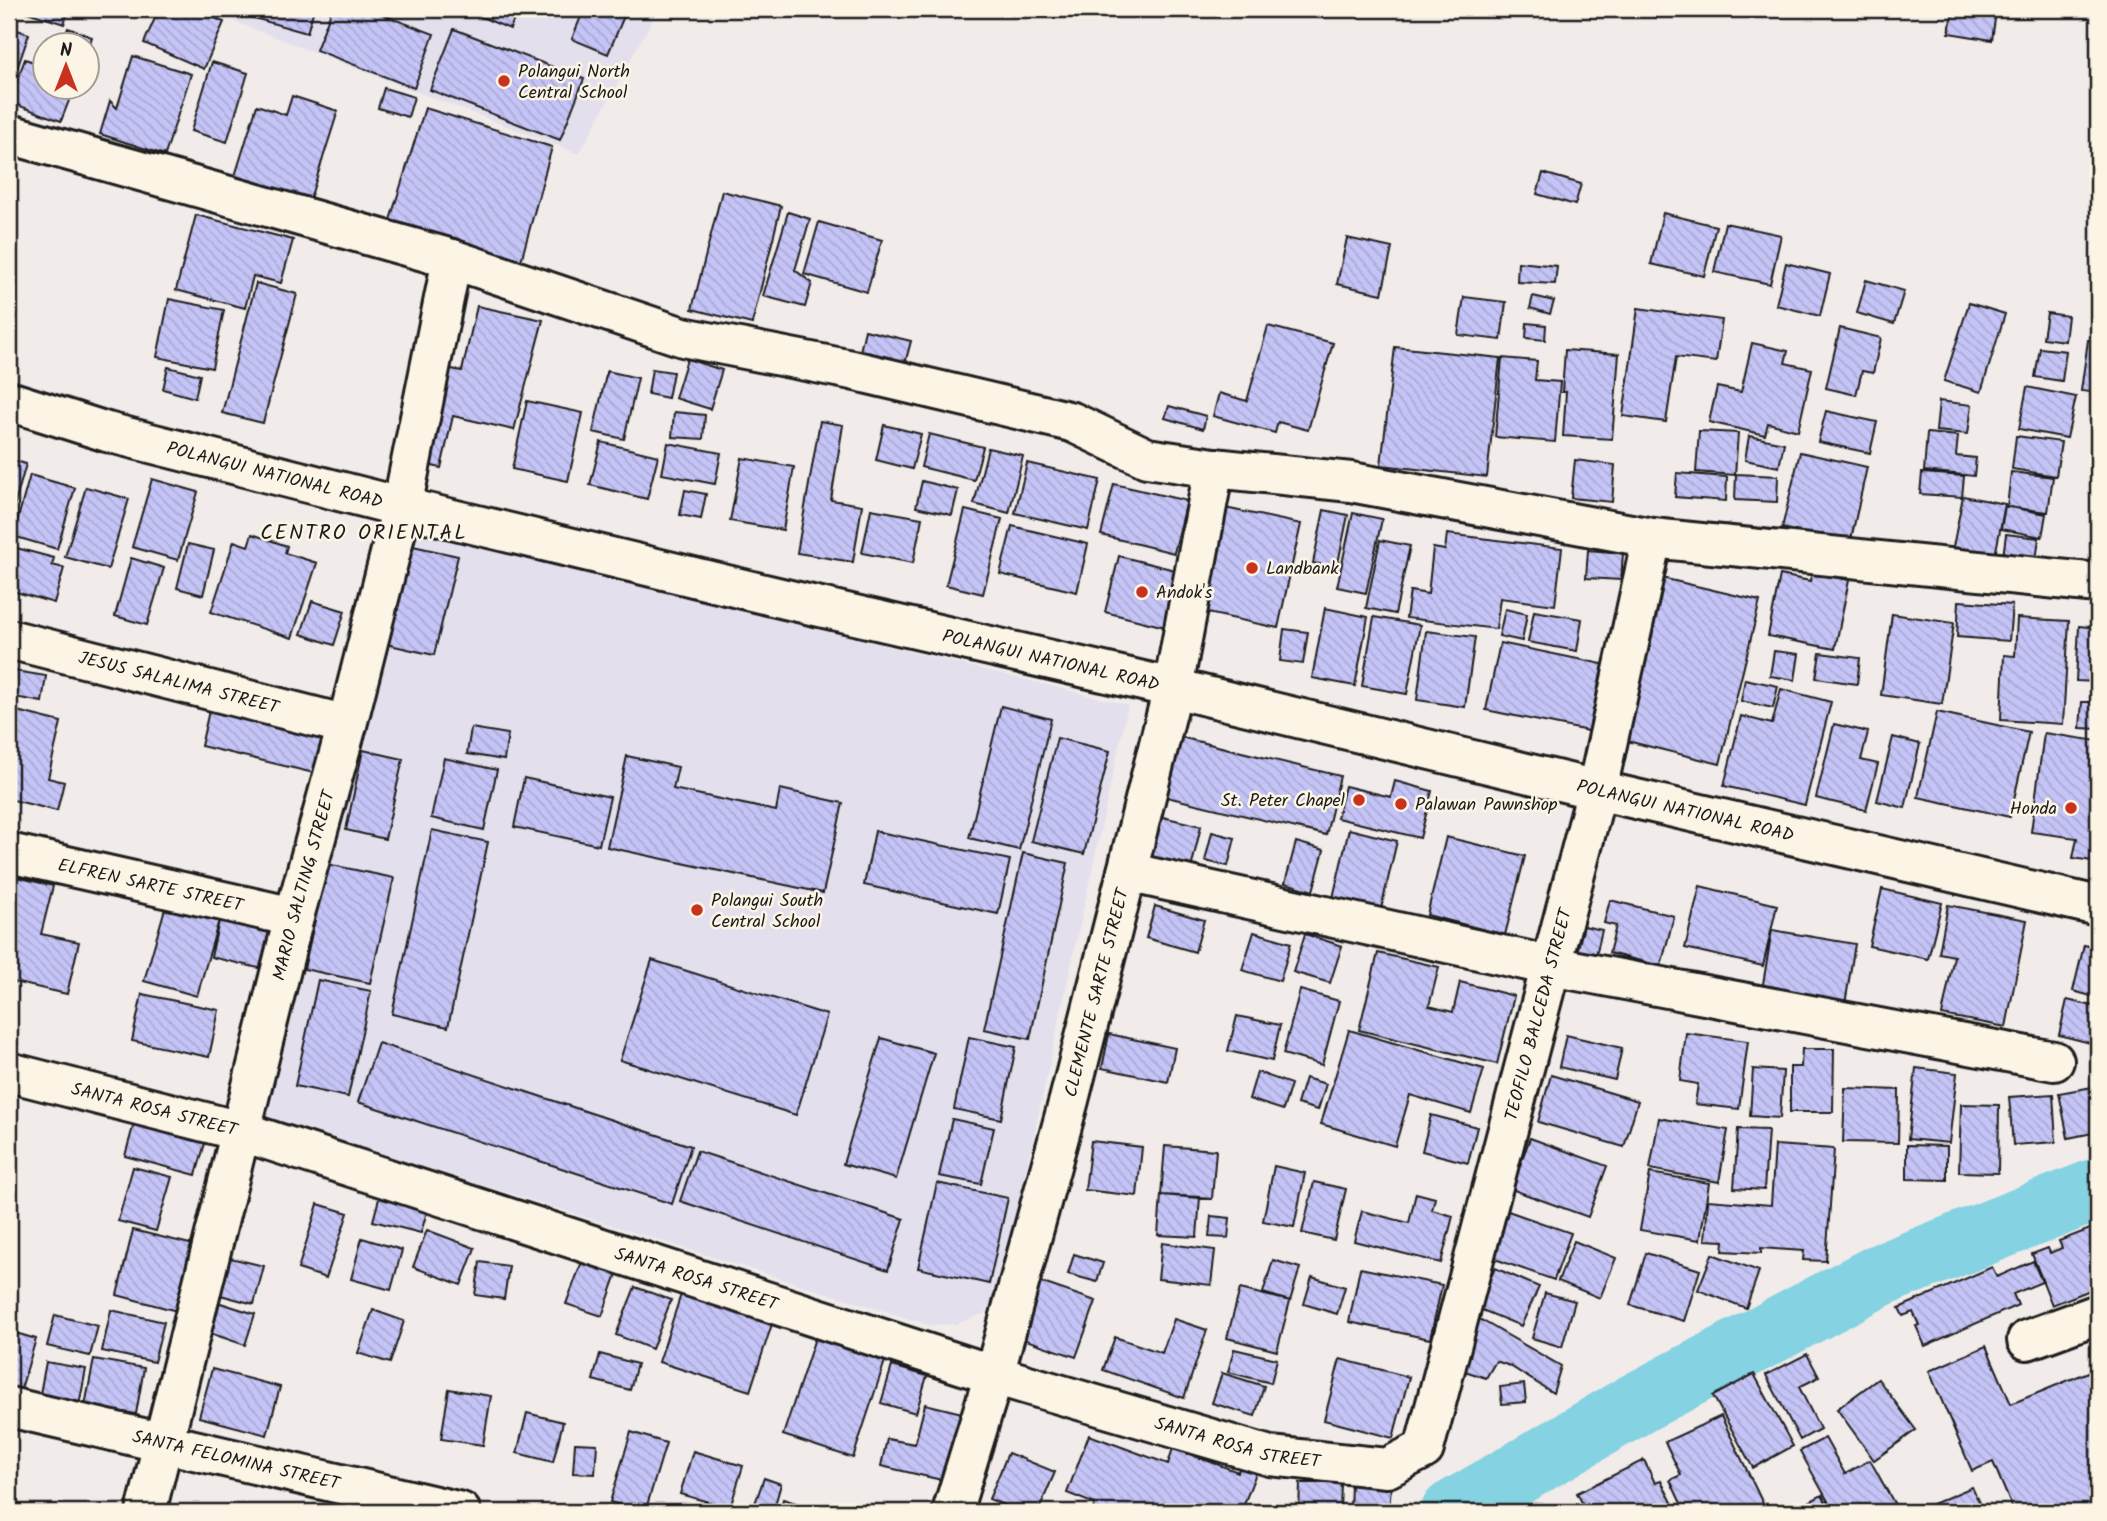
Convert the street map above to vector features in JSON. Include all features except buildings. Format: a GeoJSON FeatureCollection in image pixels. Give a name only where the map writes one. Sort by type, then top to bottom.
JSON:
{"type":"FeatureCollection","features":[{"type":"Feature","properties":{"kind":"street"},"geometry":{"type":"LineString","coordinates":[[9,134],[452,259],[682,337],[852,370],[1072,422],[1147,458],[1214,468],[1351,482],[1652,538],[2098,583]]}},
{"type":"Feature","properties":{"kind":"street","name":"MARIO SALTING STREET"},"geometry":{"type":"LineString","coordinates":[[146,1512],[294,917],[347,725],[402,507],[452,259]]}},
{"type":"Feature","properties":{"kind":"street","name":"POLANGUI NATIONAL ROAD"},"geometry":{"type":"LineString","coordinates":[[9,401],[107,432],[402,507],[2098,906]]}},
{"type":"Feature","properties":{"kind":"street","name":"CLEMENTE SARTE STREET"},"geometry":{"type":"LineString","coordinates":[[953,1512],[994,1375],[1069,1100],[1173,688],[1214,468]]}},
{"type":"Feature","properties":{"kind":"street","name":"TEOFILO BALCEDA STREET"},"geometry":{"type":"LineString","coordinates":[[1387,1468],[1424,1449],[1597,790],[1652,538]]}},
{"type":"Feature","properties":{"kind":"street","name":"JESUS SALALIMA STREET"},"geometry":{"type":"LineString","coordinates":[[9,639],[347,725]]}},
{"type":"Feature","properties":{"kind":"street","name":"ELFREN SARTE STREET"},"geometry":{"type":"LineString","coordinates":[[9,853],[294,917]]}},
{"type":"Feature","properties":{"kind":"street"},"geometry":{"type":"LineString","coordinates":[[1127,872],[1551,966],[2054,1061]]}},
{"type":"Feature","properties":{"kind":"street","name":"SANTA ROSA STREET"},"geometry":{"type":"LineString","coordinates":[[9,1072],[240,1131],[994,1375],[1270,1455],[1387,1468]]}},
{"type":"Feature","properties":{"kind":"street"},"geometry":{"type":"LineString","coordinates":[[2027,1340],[2098,1314]]}},
{"type":"Feature","properties":{"kind":"street","name":"SANTA FELOMINA STREET"},"geometry":{"type":"LineString","coordinates":[[9,1407],[461,1512]]}},
{"type":"Feature","properties":{"kind":"shaded area","name":"Polangui North Central School"},"geometry":{"type":"Polygon","coordinates":[[[202,9],[658,9],[579,154],[202,9]]]}},
{"type":"Feature","properties":{"kind":"shaded area","name":"Polangui South Central School"},"geometry":{"type":"Polygon","coordinates":[[[406,528],[1128,705],[998,1299],[983,1314],[955,1324],[929,1325],[260,1115],[406,528]]]}},
{"type":"Feature","properties":{"kind":"waterway"},"geometry":{"type":"LineString","coordinates":[[1452,1512],[1638,1403],[1880,1275],[2098,1189]]}},
{"type":"Feature","properties":{"kind":"place","name":"Polangui North Central School"},"geometry":{"type":"Point","coordinates":[504,81]}},
{"type":"Feature","properties":{"kind":"place","name":"Landbank"},"geometry":{"type":"Point","coordinates":[1252,568]}},
{"type":"Feature","properties":{"kind":"place","name":"Andok's"},"geometry":{"type":"Point","coordinates":[1142,592]}},
{"type":"Feature","properties":{"kind":"place","name":"St. Peter Chapel"},"geometry":{"type":"Point","coordinates":[1359,800]}},
{"type":"Feature","properties":{"kind":"place","name":"Palawan Pawnshop"},"geometry":{"type":"Point","coordinates":[1401,804]}},
{"type":"Feature","properties":{"kind":"place","name":"Honda"},"geometry":{"type":"Point","coordinates":[2071,808]}},
{"type":"Feature","properties":{"kind":"place","name":"Polangui South Central School"},"geometry":{"type":"Point","coordinates":[697,910]}},
{"type":"Feature","properties":{"kind":"district","name":"CENTRO ORIENTAL"},"geometry":{"type":"Point","coordinates":[364,532]}}]}
